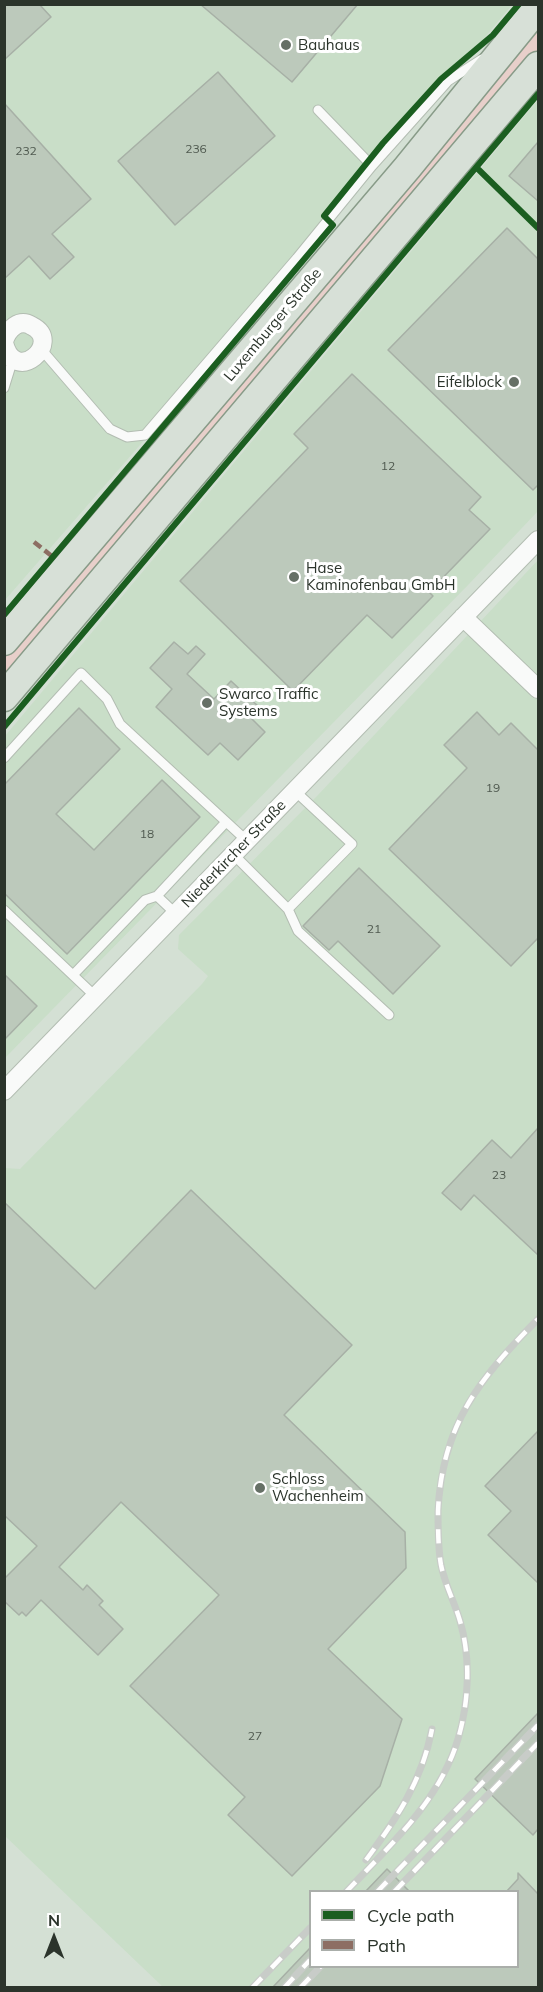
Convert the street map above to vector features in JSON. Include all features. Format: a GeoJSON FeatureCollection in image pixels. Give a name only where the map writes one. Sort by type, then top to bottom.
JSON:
{"type":"FeatureCollection","features":[{"type":"Feature","properties":{"kind":"main road","name":"Luxemburger Straße"},"geometry":{"type":"LineString","coordinates":[[4,640],[406,168],[538,8]]}},
{"type":"Feature","properties":{"kind":"main road"},"geometry":{"type":"LineString","coordinates":[[4,697],[538,66]]}},
{"type":"Feature","properties":{"kind":"street"},"geometry":{"type":"LineString","coordinates":[[25,323],[38,330],[42,340],[41,349],[34,359],[29,361],[7,341],[15,325],[25,323]]}},
{"type":"Feature","properties":{"kind":"street","name":"Niederkircher Straße"},"geometry":{"type":"LineString","coordinates":[[4,1091],[538,540]]}},
{"type":"Feature","properties":{"kind":"street"},"geometry":{"type":"LineString","coordinates":[[463,617],[538,690]]}},
{"type":"Feature","properties":{"kind":"lane"},"geometry":{"type":"LineString","coordinates":[[41,349],[110,429],[127,436],[145,435],[290,266],[372,166],[448,81],[511,40]]}},
{"type":"Feature","properties":{"kind":"lane"},"geometry":{"type":"LineString","coordinates":[[318,110],[372,166]]}},
{"type":"Feature","properties":{"kind":"lane"},"geometry":{"type":"LineString","coordinates":[[4,388],[7,341]]}},
{"type":"Feature","properties":{"kind":"lane"},"geometry":{"type":"LineString","coordinates":[[4,758],[81,674],[107,699],[120,724],[247,841]]}},
{"type":"Feature","properties":{"kind":"lane"},"geometry":{"type":"LineString","coordinates":[[288,909],[352,844],[295,791]]}},
{"type":"Feature","properties":{"kind":"lane"},"geometry":{"type":"LineString","coordinates":[[73,975],[141,903],[157,896],[226,822]]}},
{"type":"Feature","properties":{"kind":"lane"},"geometry":{"type":"LineString","coordinates":[[234,854],[288,909],[298,931],[389,1015]]}},
{"type":"Feature","properties":{"kind":"lane"},"geometry":{"type":"LineString","coordinates":[[157,896],[176,914]]}},
{"type":"Feature","properties":{"kind":"lane"},"geometry":{"type":"LineString","coordinates":[[4,910],[96,997]]}},
{"type":"Feature","properties":{"kind":"shaded area"},"geometry":{"type":"Polygon","coordinates":[[[5,5],[512,5],[214,360],[5,600],[5,5]]]}},
{"type":"Feature","properties":{"kind":"shaded area"},"geometry":{"type":"Polygon","coordinates":[[[538,23],[538,50],[5,682],[5,656],[538,23]]]}},
{"type":"Feature","properties":{"kind":"shaded area"},"geometry":{"type":"Polygon","coordinates":[[[538,100],[538,511],[5,1058],[5,736],[538,100]]]}},
{"type":"Feature","properties":{"kind":"shaded area"},"geometry":{"type":"Polygon","coordinates":[[[538,560],[538,1987],[163,1987],[5,1836],[4,1168],[20,1169],[202,984],[208,976],[178,949],[179,935],[318,795],[538,560]]]}},
{"type":"Feature","properties":{"kind":"building"},"geometry":{"type":"Polygon","coordinates":[[[4,4],[39,4],[51,17],[4,60],[4,4]]]}},
{"type":"Feature","properties":{"kind":"building","name":"Bauhaus"},"geometry":{"type":"Polygon","coordinates":[[[200,4],[358,4],[292,82],[200,4]]]}},
{"type":"Feature","properties":{"kind":"building"},"geometry":{"type":"Polygon","coordinates":[[[218,72],[275,136],[175,225],[118,161],[218,72]]]}},
{"type":"Feature","properties":{"kind":"building"},"geometry":{"type":"Polygon","coordinates":[[[4,103],[91,199],[52,234],[74,257],[50,279],[29,256],[4,279],[4,103]]]}},
{"type":"Feature","properties":{"kind":"building"},"geometry":{"type":"Polygon","coordinates":[[[538,142],[538,201],[509,176],[538,142]]]}},
{"type":"Feature","properties":{"kind":"building"},"geometry":{"type":"Polygon","coordinates":[[[507,228],[538,259],[538,485],[533,490],[388,350],[507,228]]]}},
{"type":"Feature","properties":{"kind":"building"},"geometry":{"type":"Polygon","coordinates":[[[352,374],[481,497],[469,510],[490,529],[429,592],[433,596],[392,638],[367,615],[293,691],[180,581],[308,448],[294,434],[352,374]]]}},
{"type":"Feature","properties":{"kind":"building","name":"Swarco Traffic Systems"},"geometry":{"type":"Polygon","coordinates":[[[174,642],[188,654],[196,646],[205,654],[187,674],[214,699],[231,681],[259,707],[250,717],[265,732],[238,760],[220,743],[208,755],[156,707],[172,689],[150,668],[174,642]]]}},
{"type":"Feature","properties":{"kind":"building"},"geometry":{"type":"Polygon","coordinates":[[[79,708],[120,749],[56,814],[94,850],[162,780],[200,817],[67,954],[4,893],[4,785],[79,708]]]}},
{"type":"Feature","properties":{"kind":"building"},"geometry":{"type":"Polygon","coordinates":[[[477,712],[499,735],[511,723],[538,750],[538,938],[511,966],[389,849],[467,768],[444,745],[477,712]]]}},
{"type":"Feature","properties":{"kind":"building"},"geometry":{"type":"Polygon","coordinates":[[[359,868],[440,946],[393,994],[338,941],[329,950],[303,926],[359,868]]]}},
{"type":"Feature","properties":{"kind":"building"},"geometry":{"type":"Polygon","coordinates":[[[4,974],[37,1006],[4,1040],[4,974]]]}},
{"type":"Feature","properties":{"kind":"building"},"geometry":{"type":"Polygon","coordinates":[[[538,1128],[538,1255],[474,1195],[461,1210],[442,1193],[492,1140],[511,1158],[538,1128]]]}},
{"type":"Feature","properties":{"kind":"building","name":"Schloss Wachenheim"},"geometry":{"type":"Polygon","coordinates":[[[191,1190],[352,1345],[284,1415],[405,1532],[406,1568],[328,1649],[402,1719],[380,1786],[292,1876],[228,1815],[245,1797],[130,1686],[219,1595],[121,1502],[59,1567],[83,1590],[87,1585],[103,1601],[99,1605],[123,1629],[98,1655],[41,1600],[26,1616],[22,1612],[19,1615],[4,1601],[4,1579],[37,1546],[4,1515],[4,1202],[95,1289],[191,1190]]]}},
{"type":"Feature","properties":{"kind":"building"},"geometry":{"type":"Polygon","coordinates":[[[538,1431],[538,1583],[488,1535],[511,1511],[485,1486],[538,1431]]]}},
{"type":"Feature","properties":{"kind":"building"},"geometry":{"type":"Polygon","coordinates":[[[538,1713],[538,1829],[533,1835],[475,1779],[538,1713]]]}},
{"type":"Feature","properties":{"kind":"building"},"geometry":{"type":"Polygon","coordinates":[[[387,1869],[408,1890],[367,1890],[387,1869]]]}},
{"type":"Feature","properties":{"kind":"building"},"geometry":{"type":"Polygon","coordinates":[[[518,1873],[538,1894],[538,1988],[272,1988],[309,1949],[309,1968],[519,1968],[519,1890],[508,1890],[518,1879],[518,1873]]]}},
{"type":"Feature","properties":{"kind":"railway"},"geometry":{"type":"LineString","coordinates":[[348,1890],[396,1840],[426,1803],[450,1762],[458,1739],[466,1695],[467,1665],[464,1635],[440,1558],[438,1511],[441,1480],[447,1453],[468,1404],[498,1362],[538,1319]]}},
{"type":"Feature","properties":{"kind":"railway"},"geometry":{"type":"LineString","coordinates":[[379,1890],[538,1725]]}},
{"type":"Feature","properties":{"kind":"railway"},"geometry":{"type":"LineString","coordinates":[[366,1860],[407,1798],[422,1766],[432,1729]]}},
{"type":"Feature","properties":{"kind":"railway"},"geometry":{"type":"LineString","coordinates":[[396,1890],[538,1743]]}},
{"type":"Feature","properties":{"kind":"railway"},"geometry":{"type":"LineString","coordinates":[[252,1988],[309,1929]]}},
{"type":"Feature","properties":{"kind":"railway"},"geometry":{"type":"LineString","coordinates":[[284,1988],[309,1961]]}},
{"type":"Feature","properties":{"kind":"railway"},"geometry":{"type":"LineString","coordinates":[[300,1988],[319,1968]]}},
{"type":"Feature","properties":{"kind":"marked path"},"geometry":{"type":"LineString","coordinates":[[34,542],[53,557]]}},
{"type":"Feature","properties":{"kind":"cycle path"},"geometry":{"type":"LineString","coordinates":[[4,615],[333,225],[324,216],[383,143],[441,79],[493,35],[519,4]]}},
{"type":"Feature","properties":{"kind":"cycle path"},"geometry":{"type":"LineString","coordinates":[[4,727],[538,94]]}},
{"type":"Feature","properties":{"kind":"cycle path"},"geometry":{"type":"LineString","coordinates":[[477,168],[538,228]]}},
{"type":"Feature","properties":{"kind":"place","name":"Bauhaus"},"geometry":{"type":"Point","coordinates":[286,45]}},
{"type":"Feature","properties":{"kind":"place","name":"Eifelblock"},"geometry":{"type":"Point","coordinates":[514,382]}},
{"type":"Feature","properties":{"kind":"place","name":"Hase Kaminofenbau GmbH"},"geometry":{"type":"Point","coordinates":[294,577]}},
{"type":"Feature","properties":{"kind":"place","name":"Swarco Traffic Systems"},"geometry":{"type":"Point","coordinates":[207,703]}},
{"type":"Feature","properties":{"kind":"place","name":"Schloss Wachenheim"},"geometry":{"type":"Point","coordinates":[260,1488]}}]}
